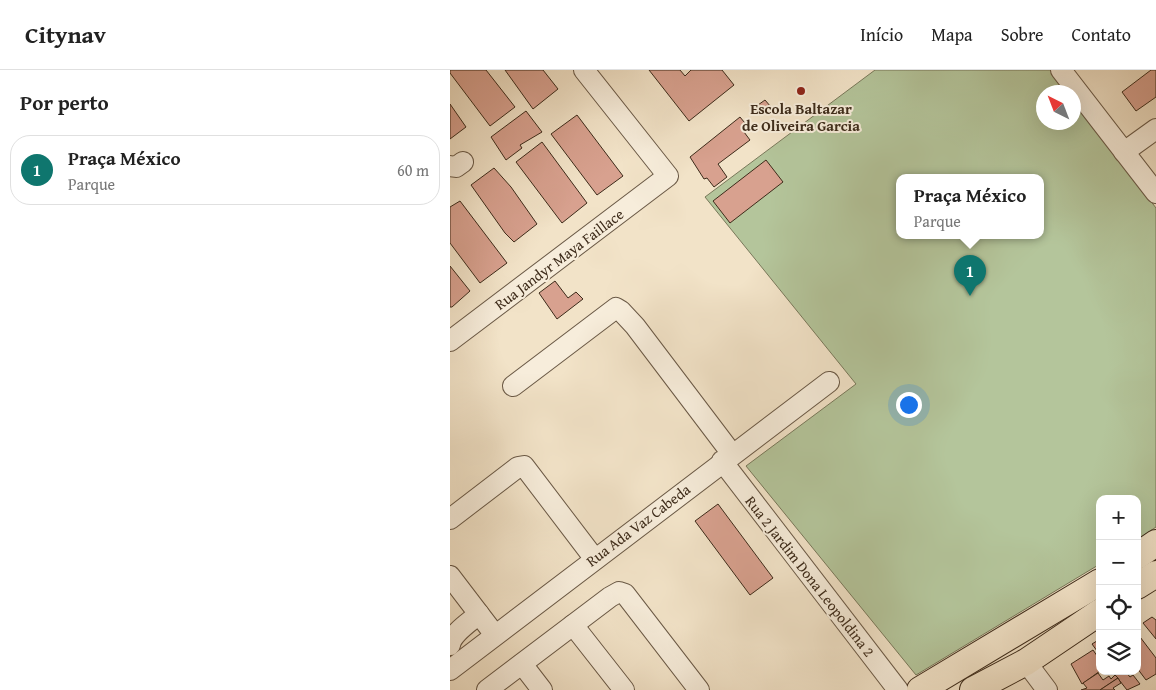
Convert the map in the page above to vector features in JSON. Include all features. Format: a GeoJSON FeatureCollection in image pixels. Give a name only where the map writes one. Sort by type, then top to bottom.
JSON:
{"type":"FeatureCollection","features":[{"type":"Feature","properties":{"kind":"main road"},"geometry":{"type":"LineString","coordinates":[[1141,553],[1156,543]]}},
{"type":"Feature","properties":{"kind":"main road"},"geometry":{"type":"LineString","coordinates":[[1139,585],[1156,574]]}},
{"type":"Feature","properties":{"kind":"main road"},"geometry":{"type":"LineString","coordinates":[[920,690],[1096,584]]}},
{"type":"Feature","properties":{"kind":"main road"},"geometry":{"type":"LineString","coordinates":[[973,690],[1026,662],[1096,615]]}},
{"type":"Feature","properties":{"kind":"street","name":"Rua Jandyr Maya Faillace"},"geometry":{"type":"LineString","coordinates":[[450,341],[668,176],[584,70]]}},
{"type":"Feature","properties":{"kind":"street"},"geometry":{"type":"LineString","coordinates":[[1061,70],[1156,193]]}},
{"type":"Feature","properties":{"kind":"street"},"geometry":{"type":"LineString","coordinates":[[1124,152],[1156,129]]}},
{"type":"Feature","properties":{"kind":"street","name":"Rua 2 Jardim Dona Leopoldina 2"},"geometry":{"type":"LineString","coordinates":[[513,386],[616,308],[622,311],[635,326],[727,458],[898,690]]}},
{"type":"Feature","properties":{"kind":"street","name":"Rua Ada Vaz Cabeda"},"geometry":{"type":"LineString","coordinates":[[451,664],[495,635],[594,558],[829,382]]}},
{"type":"Feature","properties":{"kind":"street"},"geometry":{"type":"LineString","coordinates":[[450,519],[518,467],[524,466],[594,558]]}},
{"type":"Feature","properties":{"kind":"street"},"geometry":{"type":"LineString","coordinates":[[450,576],[495,635]]}},
{"type":"Feature","properties":{"kind":"street"},"geometry":{"type":"LineString","coordinates":[[488,690],[619,592],[625,594],[699,690]]}},
{"type":"Feature","properties":{"kind":"street"},"geometry":{"type":"LineString","coordinates":[[450,645],[451,640],[479,614]]}},
{"type":"Feature","properties":{"kind":"street"},"geometry":{"type":"LineString","coordinates":[[573,625],[624,690]]}},
{"type":"Feature","properties":{"kind":"street"},"geometry":{"type":"LineString","coordinates":[[1026,662],[1048,690]]}},
{"type":"Feature","properties":{"kind":"street"},"geometry":{"type":"LineString","coordinates":[[522,664],[542,690]]}},
{"type":"Feature","properties":{"kind":"green space"},"geometry":{"type":"Polygon","coordinates":[[[875,70],[1051,70],[1063,85],[1036,85],[1036,130],[1081,130],[1081,109],[1156,208],[1156,527],[1141,537],[1141,495],[1096,495],[1096,566],[916,675],[746,466],[856,384],[705,197],[875,70]]]}},
{"type":"Feature","properties":{"kind":"building"},"geometry":{"type":"Polygon","coordinates":[[[450,70],[486,70],[515,107],[490,126],[450,73],[450,70]]]}},
{"type":"Feature","properties":{"kind":"building"},"geometry":{"type":"Polygon","coordinates":[[[505,70],[543,70],[558,89],[533,109],[505,70]]]}},
{"type":"Feature","properties":{"kind":"building"},"geometry":{"type":"Polygon","coordinates":[[[649,70],[680,70],[685,76],[691,70],[722,70],[734,85],[689,121],[649,70]]]}},
{"type":"Feature","properties":{"kind":"building"},"geometry":{"type":"Polygon","coordinates":[[[1151,70],[1156,70],[1156,97],[1136,111],[1122,92],[1151,70]]]}},
{"type":"Feature","properties":{"kind":"building"},"geometry":{"type":"Polygon","coordinates":[[[765,100],[771,107],[763,112],[758,105],[765,100]]]}},
{"type":"Feature","properties":{"kind":"building"},"geometry":{"type":"Polygon","coordinates":[[[450,104],[466,127],[450,139],[450,104]]]}},
{"type":"Feature","properties":{"kind":"building"},"geometry":{"type":"Polygon","coordinates":[[[526,111],[542,132],[520,145],[522,148],[506,160],[491,137],[526,111]]]}},
{"type":"Feature","properties":{"kind":"building"},"geometry":{"type":"Polygon","coordinates":[[[577,115],[623,176],[597,195],[551,134],[577,115]]]}},
{"type":"Feature","properties":{"kind":"building"},"geometry":{"type":"Polygon","coordinates":[[[740,117],[749,128],[744,132],[750,140],[718,164],[727,177],[714,187],[707,178],[704,179],[690,157],[740,117]]]}},
{"type":"Feature","properties":{"kind":"building"},"geometry":{"type":"Polygon","coordinates":[[[542,142],[587,203],[562,223],[516,162],[542,142]]]}},
{"type":"Feature","properties":{"kind":"building"},"geometry":{"type":"Polygon","coordinates":[[[766,160],[783,182],[730,223],[713,201],[766,160]]]}},
{"type":"Feature","properties":{"kind":"building"},"geometry":{"type":"Polygon","coordinates":[[[494,168],[511,187],[537,224],[514,242],[505,233],[471,185],[494,168]]]}},
{"type":"Feature","properties":{"kind":"building"},"geometry":{"type":"Polygon","coordinates":[[[460,201],[507,263],[480,283],[450,243],[450,207],[460,201]]]}},
{"type":"Feature","properties":{"kind":"building"},"geometry":{"type":"Polygon","coordinates":[[[450,266],[470,291],[452,307],[450,307],[450,266]]]}},
{"type":"Feature","properties":{"kind":"building"},"geometry":{"type":"Polygon","coordinates":[[[555,281],[568,298],[576,292],[583,299],[557,319],[539,293],[555,281]]]}},
{"type":"Feature","properties":{"kind":"building"},"geometry":{"type":"Polygon","coordinates":[[[718,504],[773,578],[750,595],[695,521],[718,504]]]}},
{"type":"Feature","properties":{"kind":"building"},"geometry":{"type":"Polygon","coordinates":[[[1152,617],[1156,620],[1156,639],[1143,623],[1152,617]]]}},
{"type":"Feature","properties":{"kind":"building"},"geometry":{"type":"Polygon","coordinates":[[[1141,638],[1156,658],[1156,674],[1146,680],[1141,673],[1141,638]]]}},
{"type":"Feature","properties":{"kind":"building"},"geometry":{"type":"Polygon","coordinates":[[[1096,642],[1096,650],[1092,644],[1096,642]]]}},
{"type":"Feature","properties":{"kind":"building"},"geometry":{"type":"Polygon","coordinates":[[[1093,650],[1096,654],[1096,674],[1082,684],[1071,664],[1093,650]]]}},
{"type":"Feature","properties":{"kind":"building"},"geometry":{"type":"Polygon","coordinates":[[[1096,674],[1099,675],[1103,680],[1109,676],[1111,679],[1115,675],[1118,678],[1100,690],[1081,690],[1087,688],[1083,683],[1096,674]]]}},
{"type":"Feature","properties":{"kind":"building"},"geometry":{"type":"Polygon","coordinates":[[[1115,675],[1128,675],[1130,677],[1133,675],[1140,684],[1127,690],[1115,675]]]}},
{"type":"Feature","properties":{"kind":"building"},"geometry":{"type":"Polygon","coordinates":[[[1118,678],[1121,683],[1113,688],[1115,690],[1100,690],[1118,678]]]}},
{"type":"Feature","properties":{"kind":"place","name":"Escola Baltazar de Oliveira Garcia"},"geometry":{"type":"Point","coordinates":[801,91]}},
{"type":"Feature","properties":{"kind":"place","name":"Praça México"},"geometry":{"type":"Point","coordinates":[970,296]}}]}
